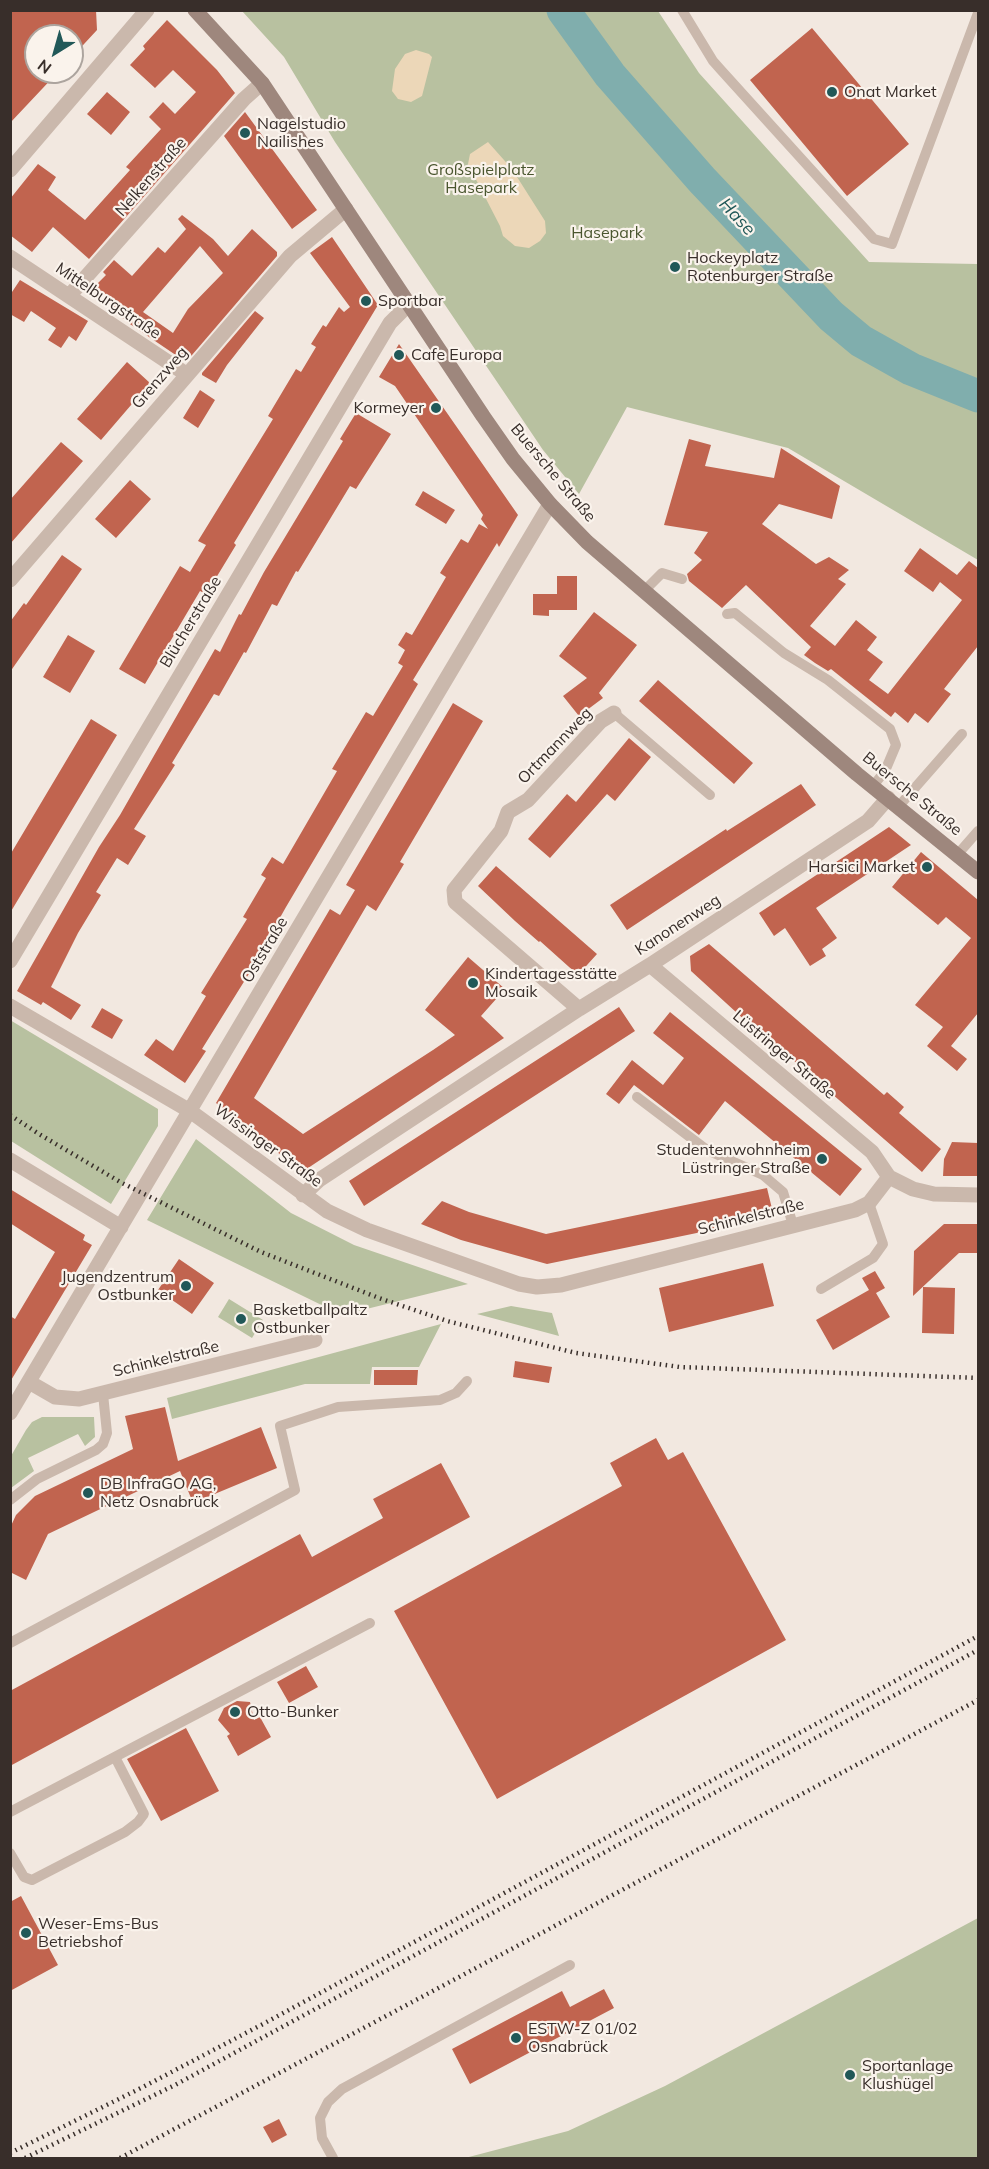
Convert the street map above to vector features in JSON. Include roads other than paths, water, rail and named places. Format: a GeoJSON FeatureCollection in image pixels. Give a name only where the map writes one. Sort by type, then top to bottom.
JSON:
{"type":"FeatureCollection","features":[{"type":"Feature","properties":{"kind":"main road","name":"Buersche Straße"},"geometry":{"type":"LineString","coordinates":[[195,10],[262,83],[408,305],[513,459],[550,504],[587,542],[873,786],[978,872]]}},
{"type":"Feature","properties":{"kind":"street"},"geometry":{"type":"LineString","coordinates":[[10,170],[147,10]]}},
{"type":"Feature","properties":{"kind":"street","name":"Nelkenstraße"},"geometry":{"type":"LineString","coordinates":[[69,296],[244,99],[262,83]]}},
{"type":"Feature","properties":{"kind":"street","name":"Grenzweg"},"geometry":{"type":"LineString","coordinates":[[10,580],[290,256],[346,209]]}},
{"type":"Feature","properties":{"kind":"street","name":"Mittelburgstraße"},"geometry":{"type":"LineString","coordinates":[[10,257],[186,374]]}},
{"type":"Feature","properties":{"kind":"street","name":"Blücherstraße"},"geometry":{"type":"LineString","coordinates":[[10,961],[390,323],[408,305]]}},
{"type":"Feature","properties":{"kind":"street","name":"Oststraße"},"geometry":{"type":"LineString","coordinates":[[10,1413],[550,504]]}},
{"type":"Feature","properties":{"kind":"street","name":"Ortmannweg"},"geometry":{"type":"LineString","coordinates":[[579,1009],[454,902],[454,890],[501,831],[508,812],[528,800],[601,721],[615,713]]}},
{"type":"Feature","properties":{"kind":"street","name":"Kanonenweg"},"geometry":{"type":"LineString","coordinates":[[303,1195],[318,1180],[650,965],[893,802]]}},
{"type":"Feature","properties":{"kind":"street","name":"Lüstringer Straße"},"geometry":{"type":"LineString","coordinates":[[650,965],[872,1152],[889,1177]]}},
{"type":"Feature","properties":{"kind":"street","name":"Wissinger Straße"},"geometry":{"type":"LineString","coordinates":[[10,1006],[190,1111],[327,1211],[367,1230],[519,1284]]}},
{"type":"Feature","properties":{"kind":"street"},"geometry":{"type":"LineString","coordinates":[[10,1160],[121,1227]]}},
{"type":"Feature","properties":{"kind":"street"},"geometry":{"type":"LineString","coordinates":[[869,1203],[889,1177],[913,1189],[934,1194],[978,1195]]}},
{"type":"Feature","properties":{"kind":"street","name":"Schinkelstraße"},"geometry":{"type":"LineString","coordinates":[[519,1284],[537,1287],[561,1285],[855,1210],[869,1203]]}},
{"type":"Feature","properties":{"kind":"street","name":"Schinkelstraße"},"geometry":{"type":"LineString","coordinates":[[28,1382],[55,1397],[79,1399],[315,1340]]}},
{"type":"Feature","properties":{"kind":"lane"},"geometry":{"type":"LineString","coordinates":[[682,10],[713,61],[729,79],[874,239],[892,244],[978,13]]}},
{"type":"Feature","properties":{"kind":"lane"},"geometry":{"type":"LineString","coordinates":[[644,591],[662,573],[682,579]]}},
{"type":"Feature","properties":{"kind":"lane"},"geometry":{"type":"LineString","coordinates":[[727,614],[735,614],[784,652],[828,680],[890,729],[896,745],[885,771],[873,786]]}},
{"type":"Feature","properties":{"kind":"lane"},"geometry":{"type":"LineString","coordinates":[[615,713],[710,795]]}},
{"type":"Feature","properties":{"kind":"lane"},"geometry":{"type":"LineString","coordinates":[[893,802],[962,734]]}},
{"type":"Feature","properties":{"kind":"lane"},"geometry":{"type":"LineString","coordinates":[[957,855],[978,831]]}},
{"type":"Feature","properties":{"kind":"lane"},"geometry":{"type":"LineString","coordinates":[[637,1097],[706,1150],[763,1175],[783,1192],[793,1225]]}},
{"type":"Feature","properties":{"kind":"lane"},"geometry":{"type":"LineString","coordinates":[[821,1289],[873,1258],[884,1244],[869,1203]]}},
{"type":"Feature","properties":{"kind":"lane"},"geometry":{"type":"LineString","coordinates":[[10,1643],[295,1490],[280,1426],[338,1407],[440,1400],[456,1393],[467,1381]]}},
{"type":"Feature","properties":{"kind":"lane"},"geometry":{"type":"LineString","coordinates":[[10,1500],[37,1479],[96,1450],[103,1444],[107,1433],[103,1394]]}},
{"type":"Feature","properties":{"kind":"lane"},"geometry":{"type":"LineString","coordinates":[[10,1812],[370,1623]]}},
{"type":"Feature","properties":{"kind":"lane"},"geometry":{"type":"LineString","coordinates":[[10,1853],[24,1877],[32,1880],[125,1832],[138,1822],[144,1814],[115,1757]]}},
{"type":"Feature","properties":{"kind":"lane"},"geometry":{"type":"LineString","coordinates":[[333,2158],[322,2138],[320,2118],[328,2102],[342,2089],[570,1965]]}},
{"type":"Feature","properties":{"kind":"waterway","name":"Hase"},"geometry":{"type":"LineString","coordinates":[[563,10],[610,75],[702,180],[831,316],[861,341],[911,369],[978,396]]}},
{"type":"Feature","properties":{"kind":"railway"},"geometry":{"type":"LineString","coordinates":[[10,1115],[122,1183],[261,1252],[379,1298],[447,1321],[576,1353],[680,1367],[978,1378]]}},
{"type":"Feature","properties":{"kind":"railway"},"geometry":{"type":"LineString","coordinates":[[10,2153],[263,2024],[978,1636]]}},
{"type":"Feature","properties":{"kind":"railway"},"geometry":{"type":"LineString","coordinates":[[25,2158],[175,2085],[978,1650]]}},
{"type":"Feature","properties":{"kind":"railway"},"geometry":{"type":"LineString","coordinates":[[120,2158],[978,1700]]}},
{"type":"Feature","properties":{"kind":"place","name":"Onat Market"},"geometry":{"type":"Point","coordinates":[832,92]}},
{"type":"Feature","properties":{"kind":"place","name":"Nagelstudio Nailishes"},"geometry":{"type":"Point","coordinates":[245,133]}},
{"type":"Feature","properties":{"kind":"place","name":"Hockeyplatz Rotenburger Straße"},"geometry":{"type":"Point","coordinates":[675,267]}},
{"type":"Feature","properties":{"kind":"place","name":"Sportbar"},"geometry":{"type":"Point","coordinates":[366,301]}},
{"type":"Feature","properties":{"kind":"place","name":"Cafe Europa"},"geometry":{"type":"Point","coordinates":[399,355]}},
{"type":"Feature","properties":{"kind":"place","name":"Kormeyer"},"geometry":{"type":"Point","coordinates":[436,408]}},
{"type":"Feature","properties":{"kind":"place","name":"Harsici Market"},"geometry":{"type":"Point","coordinates":[927,867]}},
{"type":"Feature","properties":{"kind":"place","name":"Kindertagesstätte Mosaik"},"geometry":{"type":"Point","coordinates":[473,983]}},
{"type":"Feature","properties":{"kind":"place","name":"Studentenwohnheim Lüstringer Straße"},"geometry":{"type":"Point","coordinates":[822,1159]}},
{"type":"Feature","properties":{"kind":"place","name":"Jugendzentrum Ostbunker"},"geometry":{"type":"Point","coordinates":[186,1286]}},
{"type":"Feature","properties":{"kind":"place","name":"Basketballpaltz Ostbunker"},"geometry":{"type":"Point","coordinates":[241,1319]}},
{"type":"Feature","properties":{"kind":"place","name":"DB InfraGO AG, Netz Osnabrück"},"geometry":{"type":"Point","coordinates":[88,1493]}},
{"type":"Feature","properties":{"kind":"place","name":"Otto-Bunker"},"geometry":{"type":"Point","coordinates":[235,1712]}},
{"type":"Feature","properties":{"kind":"place","name":"Weser-Ems-Bus Betriebshof"},"geometry":{"type":"Point","coordinates":[26,1933]}},
{"type":"Feature","properties":{"kind":"place","name":"ESTW-Z 01/02 Osnabrück"},"geometry":{"type":"Point","coordinates":[516,2038]}},
{"type":"Feature","properties":{"kind":"place","name":"Sportanlage Klushügel"},"geometry":{"type":"Point","coordinates":[850,2075]}},
{"type":"Feature","properties":{"kind":"park label","name":"Großspielplatz Hasepark"},"geometry":{"type":"Point","coordinates":[481,179]}},
{"type":"Feature","properties":{"kind":"park label","name":"Hasepark"},"geometry":{"type":"Point","coordinates":[607,233]}}]}
